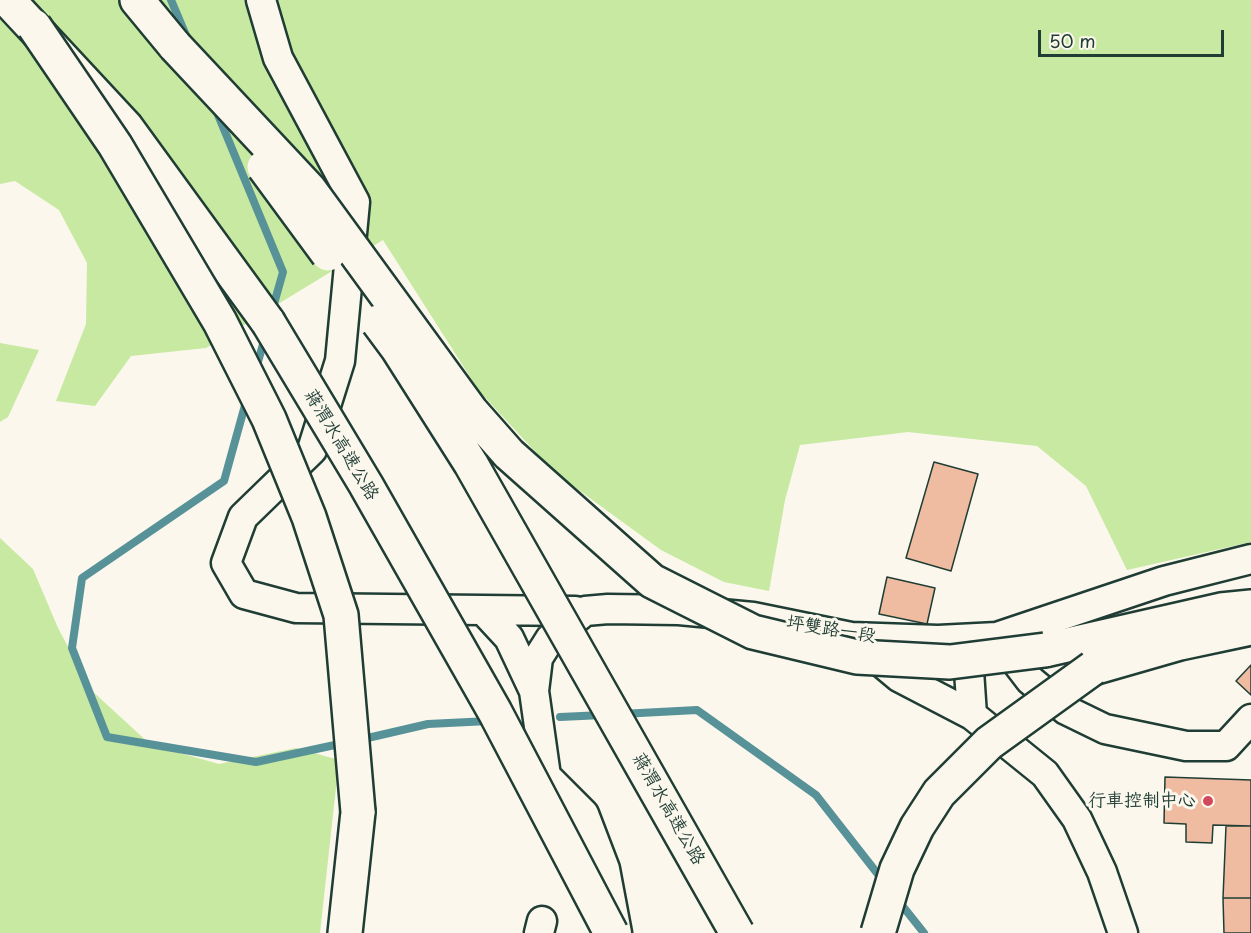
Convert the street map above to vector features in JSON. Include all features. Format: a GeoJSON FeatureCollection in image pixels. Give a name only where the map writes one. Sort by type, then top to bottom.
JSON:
{"type":"FeatureCollection","features":[{"type":"Feature","properties":{"kind":"highway","name":"蔣渭水高速公路"},"geometry":{"type":"LineString","coordinates":[[8,0],[126,127],[268,322],[366,485],[495,712],[611,933]]}},
{"type":"Feature","properties":{"kind":"highway","name":"蔣渭水高速公路"},"geometry":{"type":"LineString","coordinates":[[137,0],[176,46],[404,358],[471,464],[737,933]]}},
{"type":"Feature","properties":{"kind":"highway"},"geometry":{"type":"LineString","coordinates":[[34,27],[115,145],[220,322],[268,419],[309,517],[341,615],[358,812],[345,933]]}},
{"type":"Feature","properties":{"kind":"highway"},"geometry":{"type":"LineString","coordinates":[[176,46],[309,189],[471,411],[509,454],[652,581],[753,632],[857,657],[950,662],[1045,650],[1221,610],[1251,607]]}},
{"type":"Feature","properties":{"kind":"highway"},"geometry":{"type":"LineString","coordinates":[[878,933],[897,870],[917,827],[939,794],[989,743],[1093,668],[1180,643],[1251,628]]}},
{"type":"Feature","properties":{"kind":"street","name":"坪雙路一段"},"geometry":{"type":"LineString","coordinates":[[261,0],[278,58],[355,202],[340,361],[312,450],[243,517],[226,563],[244,594],[296,608],[484,611],[679,610],[753,617],[851,637],[938,640],[997,637],[1164,581],[1251,559]]}},
{"type":"Feature","properties":{"kind":"street"},"geometry":{"type":"LineString","coordinates":[[484,611],[509,638],[534,691]]}},
{"type":"Feature","properties":{"kind":"street"},"geometry":{"type":"LineString","coordinates":[[585,611],[550,639],[538,658],[534,691],[546,776],[595,933]]}},
{"type":"Feature","properties":{"kind":"street"},"geometry":{"type":"LineString","coordinates":[[851,637],[899,677],[972,714],[1045,774],[1077,819],[1102,872],[1123,933]]}},
{"type":"Feature","properties":{"kind":"street"},"geometry":{"type":"LineString","coordinates":[[972,714],[969,671],[997,637],[1030,680],[1066,710],[1105,729],[1186,746],[1238,745],[1251,719]]}},
{"type":"Feature","properties":{"kind":"street"},"geometry":{"type":"LineString","coordinates":[[546,776],[584,814],[605,869],[617,933]]}},
{"type":"Feature","properties":{"kind":"green space"},"geometry":{"type":"Polygon","coordinates":[[[0,0],[1251,0],[1251,542],[1127,570],[1086,486],[1037,446],[908,432],[800,445],[785,500],[769,591],[724,582],[661,550],[554,472],[479,391],[383,240],[206,348],[131,356],[95,406],[56,401],[86,324],[87,263],[59,210],[15,181],[0,184],[0,0]]]}},
{"type":"Feature","properties":{"kind":"green space"},"geometry":{"type":"Polygon","coordinates":[[[0,343],[39,350],[8,417],[0,422],[0,343]]]}},
{"type":"Feature","properties":{"kind":"green space"},"geometry":{"type":"Polygon","coordinates":[[[0,538],[33,569],[58,628],[91,690],[151,745],[219,764],[296,748],[339,760],[320,933],[0,933],[0,538]]]}},
{"type":"Feature","properties":{"kind":"building"},"geometry":{"type":"Polygon","coordinates":[[[934,462],[978,474],[951,571],[906,558],[934,462]]]}},
{"type":"Feature","properties":{"kind":"building"},"geometry":{"type":"Polygon","coordinates":[[[887,577],[935,588],[927,624],[879,614],[887,577]]]}},
{"type":"Feature","properties":{"kind":"building"},"geometry":{"type":"Polygon","coordinates":[[[1251,665],[1251,695],[1236,681],[1251,665]]]}},
{"type":"Feature","properties":{"kind":"building","name":"行車控制中心"},"geometry":{"type":"Polygon","coordinates":[[[1165,777],[1251,780],[1251,826],[1213,825],[1212,843],[1186,842],[1186,824],[1164,823],[1165,777]]]}},
{"type":"Feature","properties":{"kind":"building"},"geometry":{"type":"Polygon","coordinates":[[[1226,826],[1251,826],[1251,898],[1223,898],[1226,826]]]}},
{"type":"Feature","properties":{"kind":"building"},"geometry":{"type":"Polygon","coordinates":[[[1223,898],[1251,898],[1251,933],[1224,933],[1223,898]]]}},
{"type":"Feature","properties":{"kind":"waterway"},"geometry":{"type":"LineString","coordinates":[[171,0],[188,40]]}},
{"type":"Feature","properties":{"kind":"waterway"},"geometry":{"type":"LineString","coordinates":[[216,110],[283,272],[272,311]]}},
{"type":"Feature","properties":{"kind":"waterway"},"geometry":{"type":"LineString","coordinates":[[256,369],[265,337]]}},
{"type":"Feature","properties":{"kind":"waterway"},"geometry":{"type":"LineString","coordinates":[[247,398],[224,481],[82,578],[72,648],[107,737],[256,762],[344,743]]}},
{"type":"Feature","properties":{"kind":"waterway"},"geometry":{"type":"LineString","coordinates":[[621,714],[697,710],[816,795],[884,882]]}},
{"type":"Feature","properties":{"kind":"waterway"},"geometry":{"type":"LineString","coordinates":[[560,717],[603,715]]}},
{"type":"Feature","properties":{"kind":"waterway"},"geometry":{"type":"LineString","coordinates":[[359,740],[428,724],[489,721]]}},
{"type":"Feature","properties":{"kind":"waterway"},"geometry":{"type":"LineString","coordinates":[[897,899],[924,933]]}},
{"type":"Feature","properties":{"kind":"place","name":"行車控制中心"},"geometry":{"type":"Point","coordinates":[1208,801]}}]}
